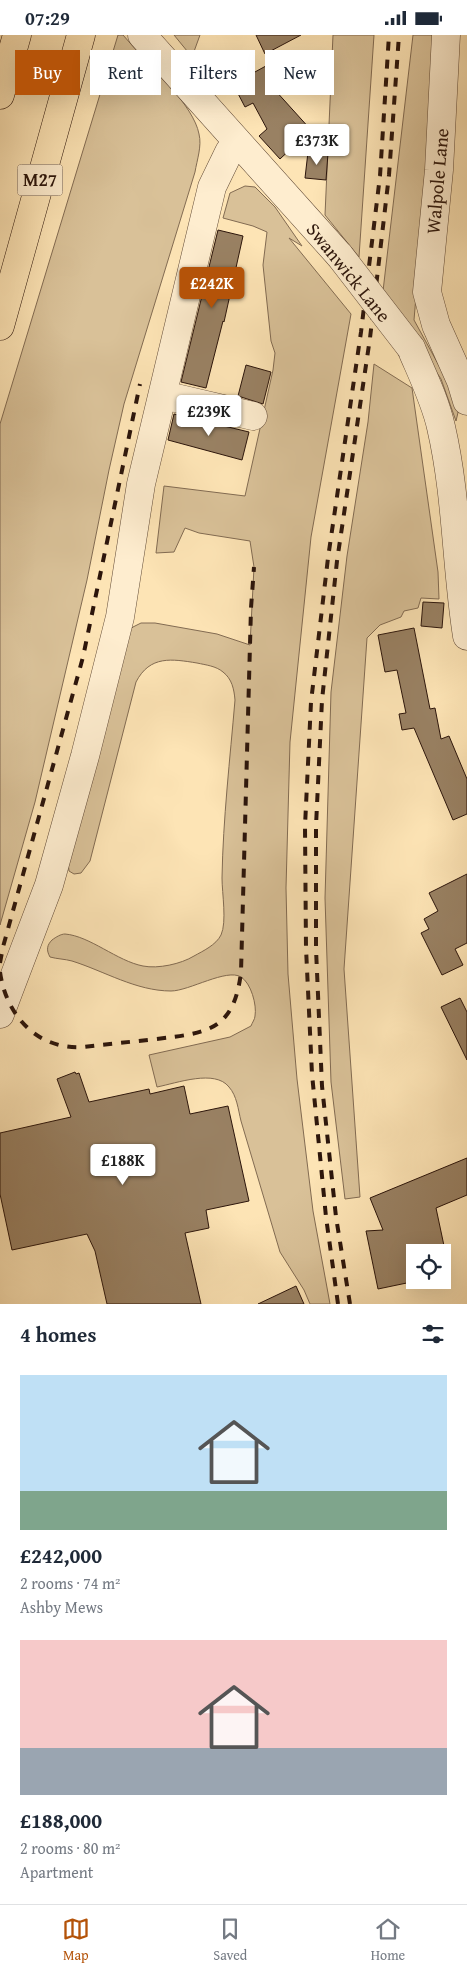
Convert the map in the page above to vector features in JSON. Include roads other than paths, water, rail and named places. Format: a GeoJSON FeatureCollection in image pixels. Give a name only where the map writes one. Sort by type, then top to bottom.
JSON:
{"type":"FeatureCollection","features":[{"type":"Feature","properties":{"kind":"highway"},"geometry":{"type":"LineString","coordinates":[[0,95],[17,35]]}},
{"type":"Feature","properties":{"kind":"highway","name":"M27"},"geometry":{"type":"LineString","coordinates":[[0,326],[81,35]]}},
{"type":"Feature","properties":{"kind":"street","name":"Swanwick Lane"},"geometry":{"type":"LineString","coordinates":[[142,35],[340,256],[411,348],[428,388],[441,426],[463,547],[467,636]]}},
{"type":"Feature","properties":{"kind":"street","name":"Walpole Lane"},"geometry":{"type":"LineString","coordinates":[[446,35],[439,170],[427,293],[436,325],[461,381],[467,401]]}},
{"type":"Feature","properties":{"kind":"street"},"geometry":{"type":"LineString","coordinates":[[0,1014],[49,885],[85,756],[120,617],[138,512],[140,484],[212,187],[236,142]]}},
{"type":"Feature","properties":{"kind":"street"},"geometry":{"type":"LineString","coordinates":[[163,395],[253,417]]}},
{"type":"Feature","properties":{"kind":"railway"},"geometry":{"type":"LineString","coordinates":[[338,1304],[326,1217],[312,1074],[306,948],[305,826],[311,702],[328,558],[361,332],[380,176],[389,35]]}},
{"type":"Feature","properties":{"kind":"railway"},"geometry":{"type":"LineString","coordinates":[[350,1304],[336,1217],[322,1086],[316,949],[316,826],[322,700],[337,561],[370,338],[389,175],[399,35]]}},
{"type":"Feature","properties":{"kind":"railway"},"geometry":{"type":"LineString","coordinates":[[0,963],[83,657],[140,384]]}},
{"type":"Feature","properties":{"kind":"railway"},"geometry":{"type":"LineString","coordinates":[[0,972],[3,988],[9,1002],[27,1027],[51,1043],[66,1046],[83,1047],[156,1039],[203,1031],[224,1018],[232,1007],[241,972],[251,608],[254,567]]}}]}
